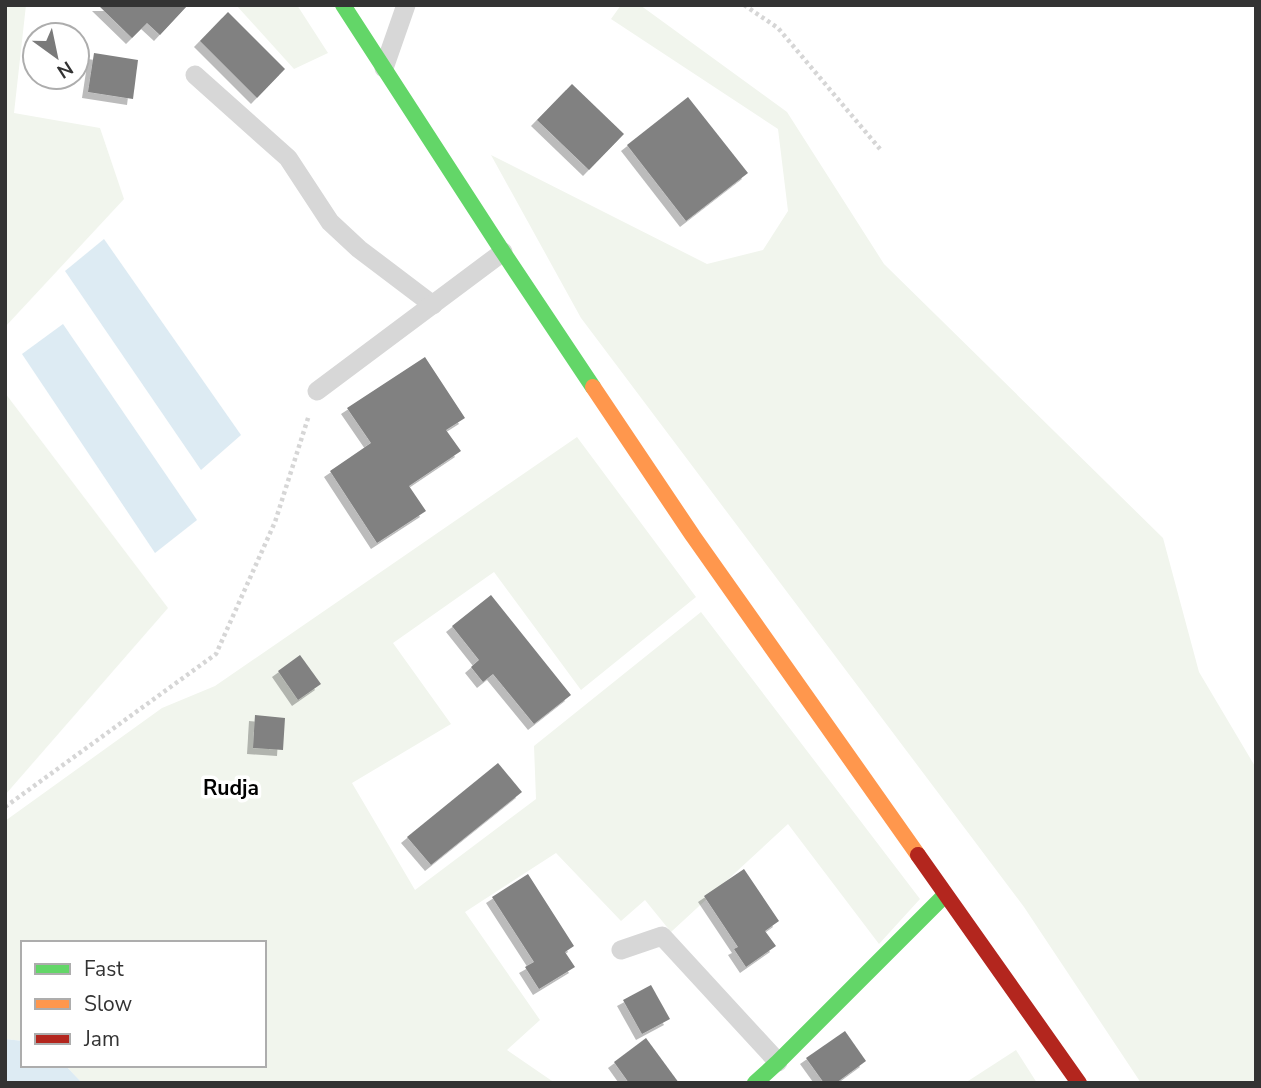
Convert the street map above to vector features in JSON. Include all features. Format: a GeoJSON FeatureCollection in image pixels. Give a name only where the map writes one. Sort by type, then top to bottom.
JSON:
{"type":"FeatureCollection","features":[{"type":"Feature","properties":{"kind":"main road"},"geometry":{"type":"LineString","coordinates":[[343,5],[503,252],[693,536],[1079,1083]]}},
{"type":"Feature","properties":{"kind":"main road"},"geometry":{"type":"LineString","coordinates":[[755,1083],[945,895]]}},
{"type":"Feature","properties":{"kind":"lane"},"geometry":{"type":"LineString","coordinates":[[383,69],[406,5]]}},
{"type":"Feature","properties":{"kind":"lane"},"geometry":{"type":"LineString","coordinates":[[195,75],[288,158],[331,222],[359,249],[433,305]]}},
{"type":"Feature","properties":{"kind":"lane"},"geometry":{"type":"LineString","coordinates":[[317,391],[503,252]]}},
{"type":"Feature","properties":{"kind":"lane"},"geometry":{"type":"LineString","coordinates":[[621,950],[662,936],[778,1062]]}},
{"type":"Feature","properties":{"kind":"path"},"geometry":{"type":"LineString","coordinates":[[744,5],[778,28],[880,149]]}},
{"type":"Feature","properties":{"kind":"path"},"geometry":{"type":"LineString","coordinates":[[5,807],[216,654],[275,522],[317,391]]}},
{"type":"Feature","properties":{"kind":"shaded area"},"geometry":{"type":"Polygon","coordinates":[[[5,5],[26,5],[24,21],[21,21],[21,50],[14,113],[100,128],[124,199],[5,327],[5,5]]]}},
{"type":"Feature","properties":{"kind":"shaded area"},"geometry":{"type":"Polygon","coordinates":[[[236,5],[297,5],[328,53],[294,69],[236,5]]]}},
{"type":"Feature","properties":{"kind":"shaded area"},"geometry":{"type":"Polygon","coordinates":[[[621,5],[640,5],[787,112],[884,264],[1163,538],[1199,672],[1256,768],[1256,1083],[1141,1083],[1024,907],[581,318],[491,155],[707,264],[763,250],[788,211],[778,129],[611,19],[621,5]]]}},
{"type":"Feature","properties":{"kind":"shaded area"},"geometry":{"type":"Polygon","coordinates":[[[104,239],[241,435],[201,470],[65,271],[104,239]]]}},
{"type":"Feature","properties":{"kind":"shaded area"},"geometry":{"type":"Polygon","coordinates":[[[63,324],[197,520],[155,553],[22,354],[63,324]]]}},
{"type":"Feature","properties":{"kind":"shaded area"},"geometry":{"type":"Polygon","coordinates":[[[5,393],[168,608],[5,795],[5,393]]]}},
{"type":"Feature","properties":{"kind":"shaded area"},"geometry":{"type":"Polygon","coordinates":[[[577,437],[696,597],[581,690],[494,572],[393,643],[451,724],[352,783],[415,890],[536,799],[534,746],[701,612],[920,899],[879,944],[788,824],[671,932],[645,900],[621,921],[556,853],[465,912],[540,1020],[507,1050],[555,1083],[82,1083],[67,1067],[266,1067],[266,941],[21,941],[21,1041],[5,1039],[5,821],[162,708],[215,686],[577,437]]]}},
{"type":"Feature","properties":{"kind":"shaded area"},"geometry":{"type":"Polygon","coordinates":[[[5,1039],[21,1041],[21,1067],[67,1067],[82,1083],[5,1083],[5,1039]]]}},
{"type":"Feature","properties":{"kind":"shaded area"},"geometry":{"type":"Polygon","coordinates":[[[1016,1050],[1037,1083],[965,1083],[1016,1050]]]}},
{"type":"Feature","properties":{"kind":"building"},"geometry":{"type":"Polygon","coordinates":[[[98,5],[188,5],[160,35],[147,23],[132,38],[98,5]]]}},
{"type":"Feature","properties":{"kind":"building"},"geometry":{"type":"Polygon","coordinates":[[[228,12],[285,69],[257,98],[200,41],[228,12]]]}},
{"type":"Feature","properties":{"kind":"building"},"geometry":{"type":"Polygon","coordinates":[[[94,53],[138,60],[133,99],[88,92],[91,91],[94,53]]]}},
{"type":"Feature","properties":{"kind":"building"},"geometry":{"type":"Polygon","coordinates":[[[572,84],[624,134],[589,170],[537,120],[572,84]]]}},
{"type":"Feature","properties":{"kind":"building"},"geometry":{"type":"Polygon","coordinates":[[[688,97],[748,173],[686,221],[627,145],[688,97]]]}},
{"type":"Feature","properties":{"kind":"building"},"geometry":{"type":"Polygon","coordinates":[[[425,357],[465,418],[446,430],[461,451],[409,486],[426,511],[377,543],[330,471],[371,443],[347,408],[425,357]]]}},
{"type":"Feature","properties":{"kind":"building"},"geometry":{"type":"Polygon","coordinates":[[[491,595],[571,695],[534,724],[493,674],[483,682],[471,667],[479,660],[452,626],[491,595]]]}},
{"type":"Feature","properties":{"kind":"building"},"geometry":{"type":"Polygon","coordinates":[[[300,655],[321,684],[298,700],[278,671],[300,655]]]}},
{"type":"Feature","properties":{"kind":"building"},"geometry":{"type":"Polygon","coordinates":[[[255,715],[285,718],[283,750],[253,748],[255,715]]]}},
{"type":"Feature","properties":{"kind":"building"},"geometry":{"type":"Polygon","coordinates":[[[498,763],[522,792],[431,865],[407,837],[498,763]]]}},
{"type":"Feature","properties":{"kind":"building"},"geometry":{"type":"Polygon","coordinates":[[[744,869],[779,921],[765,931],[776,946],[746,967],[734,949],[738,947],[704,896],[744,869]]]}},
{"type":"Feature","properties":{"kind":"building"},"geometry":{"type":"Polygon","coordinates":[[[528,874],[574,946],[565,952],[575,967],[539,989],[525,967],[534,962],[492,897],[528,874]]]}},
{"type":"Feature","properties":{"kind":"building"},"geometry":{"type":"Polygon","coordinates":[[[651,985],[670,1019],[642,1034],[623,1000],[651,985]]]}},
{"type":"Feature","properties":{"kind":"building"},"geometry":{"type":"Polygon","coordinates":[[[845,1031],[866,1061],[836,1083],[824,1083],[806,1058],[845,1031]]]}},
{"type":"Feature","properties":{"kind":"building"},"geometry":{"type":"Polygon","coordinates":[[[646,1038],[679,1083],[629,1083],[614,1062],[646,1038]]]}},
{"type":"Feature","properties":{"kind":"traffic: fast"},"geometry":{"type":"LineString","coordinates":[[343,5],[593,387]]}},
{"type":"Feature","properties":{"kind":"traffic: fast"},"geometry":{"type":"LineString","coordinates":[[755,1083],[945,895]]}},
{"type":"Feature","properties":{"kind":"traffic: slow"},"geometry":{"type":"LineString","coordinates":[[593,387],[693,536],[918,855]]}},
{"type":"Feature","properties":{"kind":"traffic: jam"},"geometry":{"type":"LineString","coordinates":[[918,855],[1079,1083]]}},
{"type":"Feature","properties":{"kind":"district","name":"Rudja"},"geometry":{"type":"Point","coordinates":[231,788]}}]}
